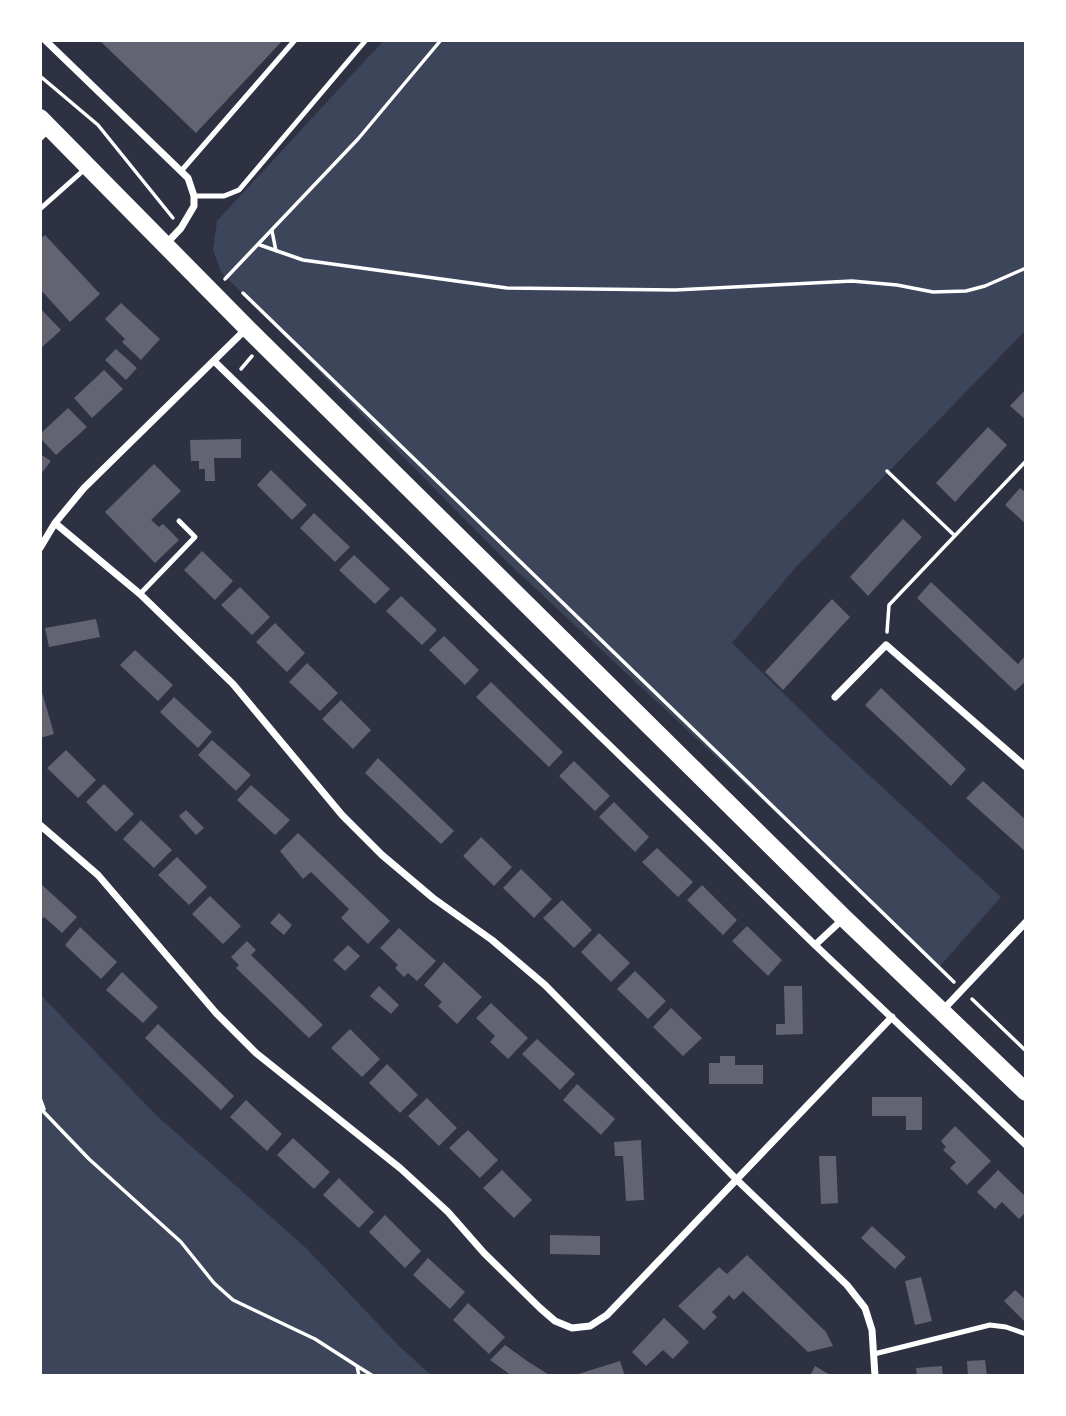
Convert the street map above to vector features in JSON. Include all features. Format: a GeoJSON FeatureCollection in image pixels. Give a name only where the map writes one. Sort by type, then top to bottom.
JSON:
{"type":"FeatureCollection","features":[{"type":"Feature","properties":{"kind":"main road"},"geometry":{"type":"LineString","coordinates":[[44,128],[89,165],[164,246],[844,918],[1026,1092]]}},
{"type":"Feature","properties":{"kind":"street"},"geometry":{"type":"LineString","coordinates":[[45,40],[188,178],[194,206],[181,228],[164,246]]}},
{"type":"Feature","properties":{"kind":"street"},"geometry":{"type":"LineString","coordinates":[[40,548],[55,523],[84,488],[247,328]]}},
{"type":"Feature","properties":{"kind":"street"},"geometry":{"type":"LineString","coordinates":[[214,361],[815,945],[1026,1144]]}},
{"type":"Feature","properties":{"kind":"street"},"geometry":{"type":"LineString","coordinates":[[55,523],[140,594],[233,684],[342,815],[382,855],[433,898],[492,940],[545,985],[737,1180],[847,1285],[865,1308],[872,1329],[875,1376]]}},
{"type":"Feature","properties":{"kind":"street"},"geometry":{"type":"LineString","coordinates":[[835,697],[886,645],[1026,767]]}},
{"type":"Feature","properties":{"kind":"street"},"geometry":{"type":"LineString","coordinates":[[40,825],[98,875],[216,1013],[256,1053],[400,1168],[448,1212],[484,1253],[555,1321],[572,1328],[590,1326],[607,1315],[892,1017]]}},
{"type":"Feature","properties":{"kind":"street"},"geometry":{"type":"LineString","coordinates":[[815,945],[844,918]]}},
{"type":"Feature","properties":{"kind":"street"},"geometry":{"type":"LineString","coordinates":[[941,1011],[1026,922]]}},
{"type":"Feature","properties":{"kind":"lane"},"geometry":{"type":"LineString","coordinates":[[182,170],[295,40]]}},
{"type":"Feature","properties":{"kind":"lane"},"geometry":{"type":"LineString","coordinates":[[194,196],[224,196],[239,190],[366,40]]}},
{"type":"Feature","properties":{"kind":"lane"},"geometry":{"type":"LineString","coordinates":[[40,209],[89,165]]}},
{"type":"Feature","properties":{"kind":"lane"},"geometry":{"type":"LineString","coordinates":[[140,594],[195,537],[179,521]]}},
{"type":"Feature","properties":{"kind":"lane"},"geometry":{"type":"LineString","coordinates":[[874,1354],[990,1325],[1026,1334]]}},
{"type":"Feature","properties":{"kind":"path"},"geometry":{"type":"LineString","coordinates":[[221,272],[226,278],[260,244],[358,139],[441,40]]}},
{"type":"Feature","properties":{"kind":"path"},"geometry":{"type":"LineString","coordinates":[[40,76],[98,125],[181,228]]}},
{"type":"Feature","properties":{"kind":"path"},"geometry":{"type":"LineString","coordinates":[[272,231],[276,251]]}},
{"type":"Feature","properties":{"kind":"path"},"geometry":{"type":"LineString","coordinates":[[260,244],[303,260],[507,288],[675,290],[852,281],[933,292],[966,291],[985,286],[1026,268]]}},
{"type":"Feature","properties":{"kind":"path"},"geometry":{"type":"LineString","coordinates":[[236,287],[1026,1051]]}},
{"type":"Feature","properties":{"kind":"path"},"geometry":{"type":"LineString","coordinates":[[886,645],[889,605],[1026,461]]}},
{"type":"Feature","properties":{"kind":"path"},"geometry":{"type":"LineString","coordinates":[[887,471],[954,535]]}},
{"type":"Feature","properties":{"kind":"path"},"geometry":{"type":"LineString","coordinates":[[40,1098],[43,1110],[89,1159],[181,1242],[214,1283],[233,1300],[315,1339],[373,1376]]}},
{"type":"Feature","properties":{"kind":"path"},"geometry":{"type":"LineString","coordinates":[[358,1366],[359,1376]]}},
{"type":"Feature","properties":{"kind":"shaded area"},"geometry":{"type":"Polygon","coordinates":[[[384,40],[1026,40],[1026,330],[796,567],[732,643],[829,738],[1001,897],[940,966],[505,560],[221,272],[213,250],[217,221],[384,40]]]}},
{"type":"Feature","properties":{"kind":"shaded area"},"geometry":{"type":"Polygon","coordinates":[[[40,994],[155,1114],[306,1248],[399,1346],[432,1376],[40,1376],[40,994]]]}},
{"type":"Feature","properties":{"kind":"building"},"geometry":{"type":"Polygon","coordinates":[[[99,40],[283,40],[196,133],[99,40]]]}},
{"type":"Feature","properties":{"kind":"building"},"geometry":{"type":"Polygon","coordinates":[[[45,235],[100,294],[70,322],[40,289],[40,239],[45,235]]]}},
{"type":"Feature","properties":{"kind":"building"},"geometry":{"type":"Polygon","coordinates":[[[121,303],[160,339],[141,360],[122,342],[125,339],[105,319],[121,303]]]}},
{"type":"Feature","properties":{"kind":"building"},"geometry":{"type":"Polygon","coordinates":[[[40,308],[61,330],[40,349],[40,308]]]}},
{"type":"Feature","properties":{"kind":"building"},"geometry":{"type":"Polygon","coordinates":[[[116,349],[137,368],[126,380],[105,360],[116,349]]]}},
{"type":"Feature","properties":{"kind":"building"},"geometry":{"type":"Polygon","coordinates":[[[104,370],[123,389],[92,418],[74,398],[104,370]]]}},
{"type":"Feature","properties":{"kind":"building"},"geometry":{"type":"Polygon","coordinates":[[[1026,389],[1026,420],[1010,406],[1026,389]]]}},
{"type":"Feature","properties":{"kind":"building"},"geometry":{"type":"Polygon","coordinates":[[[68,408],[87,427],[56,455],[40,438],[40,434],[68,408]]]}},
{"type":"Feature","properties":{"kind":"building"},"geometry":{"type":"Polygon","coordinates":[[[988,427],[1007,445],[955,502],[936,483],[988,427]]]}},
{"type":"Feature","properties":{"kind":"building"},"geometry":{"type":"Polygon","coordinates":[[[241,439],[241,458],[214,458],[215,481],[205,481],[205,469],[199,469],[199,461],[191,461],[190,440],[241,439]]]}},
{"type":"Feature","properties":{"kind":"building"},"geometry":{"type":"Polygon","coordinates":[[[40,454],[51,461],[40,475],[40,454]]]}},
{"type":"Feature","properties":{"kind":"building"},"geometry":{"type":"Polygon","coordinates":[[[154,464],[181,491],[151,520],[159,527],[163,524],[179,540],[155,563],[105,512],[154,464]]]}},
{"type":"Feature","properties":{"kind":"building"},"geometry":{"type":"Polygon","coordinates":[[[271,470],[307,505],[292,520],[257,485],[271,470]]]}},
{"type":"Feature","properties":{"kind":"building"},"geometry":{"type":"Polygon","coordinates":[[[1020,488],[1026,493],[1026,524],[1005,505],[1020,488]]]}},
{"type":"Feature","properties":{"kind":"building"},"geometry":{"type":"Polygon","coordinates":[[[314,513],[350,547],[335,562],[300,528],[314,513]]]}},
{"type":"Feature","properties":{"kind":"building"},"geometry":{"type":"Polygon","coordinates":[[[903,519],[922,537],[868,596],[850,577],[903,519]]]}},
{"type":"Feature","properties":{"kind":"building"},"geometry":{"type":"Polygon","coordinates":[[[202,551],[233,581],[215,600],[184,570],[202,551]]]}},
{"type":"Feature","properties":{"kind":"building"},"geometry":{"type":"Polygon","coordinates":[[[354,555],[390,589],[375,604],[339,570],[354,555]]]}},
{"type":"Feature","properties":{"kind":"building"},"geometry":{"type":"Polygon","coordinates":[[[931,582],[1018,664],[1026,655],[1026,681],[1015,691],[917,598],[931,582]]]}},
{"type":"Feature","properties":{"kind":"building"},"geometry":{"type":"Polygon","coordinates":[[[240,587],[270,617],[252,635],[221,605],[240,587]]]}},
{"type":"Feature","properties":{"kind":"building"},"geometry":{"type":"Polygon","coordinates":[[[401,596],[437,630],[422,645],[386,611],[401,596]]]}},
{"type":"Feature","properties":{"kind":"building"},"geometry":{"type":"Polygon","coordinates":[[[832,599],[850,617],[783,690],[765,672],[832,599]]]}},
{"type":"Feature","properties":{"kind":"building"},"geometry":{"type":"Polygon","coordinates":[[[96,619],[100,637],[49,647],[45,628],[96,619]]]}},
{"type":"Feature","properties":{"kind":"building"},"geometry":{"type":"Polygon","coordinates":[[[275,623],[305,653],[287,672],[256,642],[275,623]]]}},
{"type":"Feature","properties":{"kind":"building"},"geometry":{"type":"Polygon","coordinates":[[[444,636],[479,670],[465,685],[429,650],[444,636]]]}},
{"type":"Feature","properties":{"kind":"building"},"geometry":{"type":"Polygon","coordinates":[[[135,650],[173,685],[158,701],[120,665],[135,650]]]}},
{"type":"Feature","properties":{"kind":"building"},"geometry":{"type":"Polygon","coordinates":[[[307,663],[338,693],[320,711],[289,682],[307,663]]]}},
{"type":"Feature","properties":{"kind":"building"},"geometry":{"type":"Polygon","coordinates":[[[491,682],[563,752],[549,767],[476,697],[491,682]]]}},
{"type":"Feature","properties":{"kind":"building"},"geometry":{"type":"Polygon","coordinates":[[[40,685],[54,734],[40,738],[40,685]]]}},
{"type":"Feature","properties":{"kind":"building"},"geometry":{"type":"Polygon","coordinates":[[[881,688],[966,769],[951,786],[865,705],[881,688]]]}},
{"type":"Feature","properties":{"kind":"building"},"geometry":{"type":"Polygon","coordinates":[[[174,697],[212,732],[198,748],[160,712],[174,697]]]}},
{"type":"Feature","properties":{"kind":"building"},"geometry":{"type":"Polygon","coordinates":[[[341,700],[371,730],[353,749],[322,719],[341,700]]]}},
{"type":"Feature","properties":{"kind":"building"},"geometry":{"type":"Polygon","coordinates":[[[212,740],[251,775],[236,791],[198,755],[212,740]]]}},
{"type":"Feature","properties":{"kind":"building"},"geometry":{"type":"Polygon","coordinates":[[[66,750],[96,780],[78,798],[47,768],[66,750]]]}},
{"type":"Feature","properties":{"kind":"building"},"geometry":{"type":"Polygon","coordinates":[[[378,758],[454,831],[441,844],[365,773],[378,758]]]}},
{"type":"Feature","properties":{"kind":"building"},"geometry":{"type":"Polygon","coordinates":[[[574,761],[610,796],[595,811],[559,776],[574,761]]]}},
{"type":"Feature","properties":{"kind":"building"},"geometry":{"type":"Polygon","coordinates":[[[983,781],[1026,820],[1026,852],[966,798],[983,781]]]}},
{"type":"Feature","properties":{"kind":"building"},"geometry":{"type":"Polygon","coordinates":[[[104,784],[134,814],[116,832],[86,802],[104,784]]]}},
{"type":"Feature","properties":{"kind":"building"},"geometry":{"type":"Polygon","coordinates":[[[251,785],[290,820],[275,835],[237,800],[251,785]]]}},
{"type":"Feature","properties":{"kind":"building"},"geometry":{"type":"Polygon","coordinates":[[[614,802],[649,837],[635,852],[599,817],[614,802]]]}},
{"type":"Feature","properties":{"kind":"building"},"geometry":{"type":"Polygon","coordinates":[[[186,810],[204,828],[196,835],[179,816],[186,810]]]}},
{"type":"Feature","properties":{"kind":"building"},"geometry":{"type":"Polygon","coordinates":[[[141,820],[172,850],[154,868],[123,839],[141,820]]]}},
{"type":"Feature","properties":{"kind":"building"},"geometry":{"type":"Polygon","coordinates":[[[298,833],[390,921],[368,944],[341,918],[349,909],[311,872],[303,879],[280,851],[298,833]]]}},
{"type":"Feature","properties":{"kind":"building"},"geometry":{"type":"Polygon","coordinates":[[[481,837],[512,867],[494,886],[463,856],[481,837]]]}},
{"type":"Feature","properties":{"kind":"building"},"geometry":{"type":"Polygon","coordinates":[[[657,848],[693,882],[678,897],[642,862],[657,848]]]}},
{"type":"Feature","properties":{"kind":"building"},"geometry":{"type":"Polygon","coordinates":[[[177,857],[207,887],[189,905],[158,875],[177,857]]]}},
{"type":"Feature","properties":{"kind":"building"},"geometry":{"type":"Polygon","coordinates":[[[521,869],[552,899],[534,918],[503,888],[521,869]]]}},
{"type":"Feature","properties":{"kind":"building"},"geometry":{"type":"Polygon","coordinates":[[[40,883],[77,917],[62,933],[44,917],[40,921],[40,883]]]}},
{"type":"Feature","properties":{"kind":"building"},"geometry":{"type":"Polygon","coordinates":[[[702,885],[737,920],[723,935],[687,900],[702,885]]]}},
{"type":"Feature","properties":{"kind":"building"},"geometry":{"type":"Polygon","coordinates":[[[210,896],[241,926],[223,944],[192,914],[210,896]]]}},
{"type":"Feature","properties":{"kind":"building"},"geometry":{"type":"Polygon","coordinates":[[[562,900],[592,930],[574,948],[543,918],[562,900]]]}},
{"type":"Feature","properties":{"kind":"building"},"geometry":{"type":"Polygon","coordinates":[[[279,913],[292,925],[284,935],[270,923],[279,913]]]}},
{"type":"Feature","properties":{"kind":"building"},"geometry":{"type":"Polygon","coordinates":[[[747,926],[782,960],[768,976],[732,941],[747,926]]]}},
{"type":"Feature","properties":{"kind":"building"},"geometry":{"type":"Polygon","coordinates":[[[80,927],[117,962],[101,979],[65,945],[80,927]]]}},
{"type":"Feature","properties":{"kind":"building"},"geometry":{"type":"Polygon","coordinates":[[[399,928],[436,961],[417,981],[408,973],[404,977],[395,968],[398,965],[380,948],[399,928]]]}},
{"type":"Feature","properties":{"kind":"building"},"geometry":{"type":"Polygon","coordinates":[[[599,933],[630,963],[611,982],[581,952],[599,933]]]}},
{"type":"Feature","properties":{"kind":"building"},"geometry":{"type":"Polygon","coordinates":[[[247,941],[256,950],[251,955],[323,1025],[309,1038],[236,968],[239,965],[231,957],[247,941]]]}},
{"type":"Feature","properties":{"kind":"building"},"geometry":{"type":"Polygon","coordinates":[[[348,945],[360,956],[345,971],[333,960],[348,945]]]}},
{"type":"Feature","properties":{"kind":"building"},"geometry":{"type":"Polygon","coordinates":[[[444,962],[482,997],[457,1024],[438,1006],[442,1002],[424,985],[444,962]]]}},
{"type":"Feature","properties":{"kind":"building"},"geometry":{"type":"Polygon","coordinates":[[[635,971],[666,1001],[648,1019],[617,989],[635,971]]]}},
{"type":"Feature","properties":{"kind":"building"},"geometry":{"type":"Polygon","coordinates":[[[122,972],[158,1007],[143,1023],[106,990],[122,972]]]}},
{"type":"Feature","properties":{"kind":"building"},"geometry":{"type":"Polygon","coordinates":[[[379,986],[399,1005],[391,1014],[370,996],[379,986]]]}},
{"type":"Feature","properties":{"kind":"building"},"geometry":{"type":"Polygon","coordinates":[[[784,986],[802,986],[803,1034],[776,1035],[776,1024],[785,1024],[784,986]]]}},
{"type":"Feature","properties":{"kind":"building"},"geometry":{"type":"Polygon","coordinates":[[[491,1003],[528,1038],[508,1059],[490,1042],[495,1036],[476,1018],[491,1003]]]}},
{"type":"Feature","properties":{"kind":"building"},"geometry":{"type":"Polygon","coordinates":[[[671,1008],[702,1038],[683,1056],[653,1027],[671,1008]]]}},
{"type":"Feature","properties":{"kind":"building"},"geometry":{"type":"Polygon","coordinates":[[[158,1024],[234,1096],[221,1110],[145,1038],[158,1024]]]}},
{"type":"Feature","properties":{"kind":"building"},"geometry":{"type":"Polygon","coordinates":[[[350,1029],[380,1059],[362,1077],[331,1048],[350,1029]]]}},
{"type":"Feature","properties":{"kind":"building"},"geometry":{"type":"Polygon","coordinates":[[[537,1039],[575,1074],[560,1090],[522,1054],[537,1039]]]}},
{"type":"Feature","properties":{"kind":"building"},"geometry":{"type":"Polygon","coordinates":[[[720,1056],[735,1056],[735,1065],[763,1065],[763,1084],[709,1084],[709,1063],[720,1063],[720,1056]]]}},
{"type":"Feature","properties":{"kind":"building"},"geometry":{"type":"Polygon","coordinates":[[[387,1064],[418,1095],[400,1113],[369,1083],[387,1064]]]}},
{"type":"Feature","properties":{"kind":"building"},"geometry":{"type":"Polygon","coordinates":[[[577,1084],[615,1119],[601,1135],[563,1100],[577,1084]]]}},
{"type":"Feature","properties":{"kind":"building"},"geometry":{"type":"Polygon","coordinates":[[[872,1097],[922,1097],[922,1130],[906,1130],[906,1116],[872,1116],[872,1097]]]}},
{"type":"Feature","properties":{"kind":"building"},"geometry":{"type":"Polygon","coordinates":[[[427,1098],[457,1128],[439,1146],[408,1116],[427,1098]]]}},
{"type":"Feature","properties":{"kind":"building"},"geometry":{"type":"Polygon","coordinates":[[[246,1100],[282,1134],[267,1151],[230,1117],[246,1100]]]}},
{"type":"Feature","properties":{"kind":"building"},"geometry":{"type":"Polygon","coordinates":[[[955,1126],[991,1161],[967,1185],[950,1168],[956,1162],[943,1150],[946,1147],[941,1141],[955,1126]]]}},
{"type":"Feature","properties":{"kind":"building"},"geometry":{"type":"Polygon","coordinates":[[[468,1130],[498,1160],[480,1178],[449,1148],[468,1130]]]}},
{"type":"Feature","properties":{"kind":"building"},"geometry":{"type":"Polygon","coordinates":[[[293,1138],[330,1172],[314,1189],[277,1155],[293,1138]]]}},
{"type":"Feature","properties":{"kind":"building"},"geometry":{"type":"Polygon","coordinates":[[[641,1140],[644,1200],[626,1201],[623,1156],[615,1156],[614,1142],[641,1140]]]}},
{"type":"Feature","properties":{"kind":"building"},"geometry":{"type":"Polygon","coordinates":[[[819,1156],[836,1156],[838,1203],[821,1204],[819,1156]]]}},
{"type":"Feature","properties":{"kind":"building"},"geometry":{"type":"Polygon","coordinates":[[[502,1170],[532,1200],[514,1218],[483,1188],[502,1170]]]}},
{"type":"Feature","properties":{"kind":"building"},"geometry":{"type":"Polygon","coordinates":[[[998,1170],[1026,1197],[1026,1212],[1019,1219],[1002,1202],[995,1209],[977,1192],[998,1170]]]}},
{"type":"Feature","properties":{"kind":"building"},"geometry":{"type":"Polygon","coordinates":[[[339,1178],[374,1212],[359,1228],[323,1195],[339,1178]]]}},
{"type":"Feature","properties":{"kind":"building"},"geometry":{"type":"Polygon","coordinates":[[[385,1215],[421,1251],[405,1268],[369,1232],[385,1215]]]}},
{"type":"Feature","properties":{"kind":"building"},"geometry":{"type":"Polygon","coordinates":[[[872,1226],[906,1257],[895,1269],[861,1238],[872,1226]]]}},
{"type":"Feature","properties":{"kind":"building"},"geometry":{"type":"Polygon","coordinates":[[[550,1235],[600,1236],[600,1255],[550,1254],[550,1235]]]}},
{"type":"Feature","properties":{"kind":"building"},"geometry":{"type":"Polygon","coordinates":[[[747,1255],[826,1332],[833,1346],[808,1352],[743,1291],[734,1300],[729,1295],[712,1312],[717,1317],[704,1330],[678,1306],[719,1267],[727,1274],[747,1255]]]}},
{"type":"Feature","properties":{"kind":"building"},"geometry":{"type":"Polygon","coordinates":[[[428,1258],[465,1292],[450,1309],[413,1275],[428,1258]]]}},
{"type":"Feature","properties":{"kind":"building"},"geometry":{"type":"Polygon","coordinates":[[[921,1277],[932,1321],[915,1325],[905,1281],[921,1277]]]}},
{"type":"Feature","properties":{"kind":"building"},"geometry":{"type":"Polygon","coordinates":[[[1015,1290],[1026,1300],[1026,1323],[1004,1301],[1015,1290]]]}},
{"type":"Feature","properties":{"kind":"building"},"geometry":{"type":"Polygon","coordinates":[[[468,1303],[505,1337],[489,1354],[453,1320],[468,1303]]]}},
{"type":"Feature","properties":{"kind":"building"},"geometry":{"type":"Polygon","coordinates":[[[664,1318],[689,1342],[673,1359],[663,1350],[646,1366],[632,1352],[664,1318]]]}},
{"type":"Feature","properties":{"kind":"building"},"geometry":{"type":"Polygon","coordinates":[[[505,1345],[551,1376],[512,1376],[490,1360],[505,1345]]]}},
{"type":"Feature","properties":{"kind":"building"},"geometry":{"type":"Polygon","coordinates":[[[985,1360],[987,1376],[968,1376],[967,1361],[985,1360]]]}},
{"type":"Feature","properties":{"kind":"building"},"geometry":{"type":"Polygon","coordinates":[[[620,1361],[625,1376],[575,1376],[575,1375],[620,1361]]]}},
{"type":"Feature","properties":{"kind":"building"},"geometry":{"type":"Polygon","coordinates":[[[815,1366],[832,1376],[810,1376],[815,1366]]]}},
{"type":"Feature","properties":{"kind":"building"},"geometry":{"type":"Polygon","coordinates":[[[942,1366],[943,1376],[917,1376],[916,1368],[942,1366]]]}}]}
